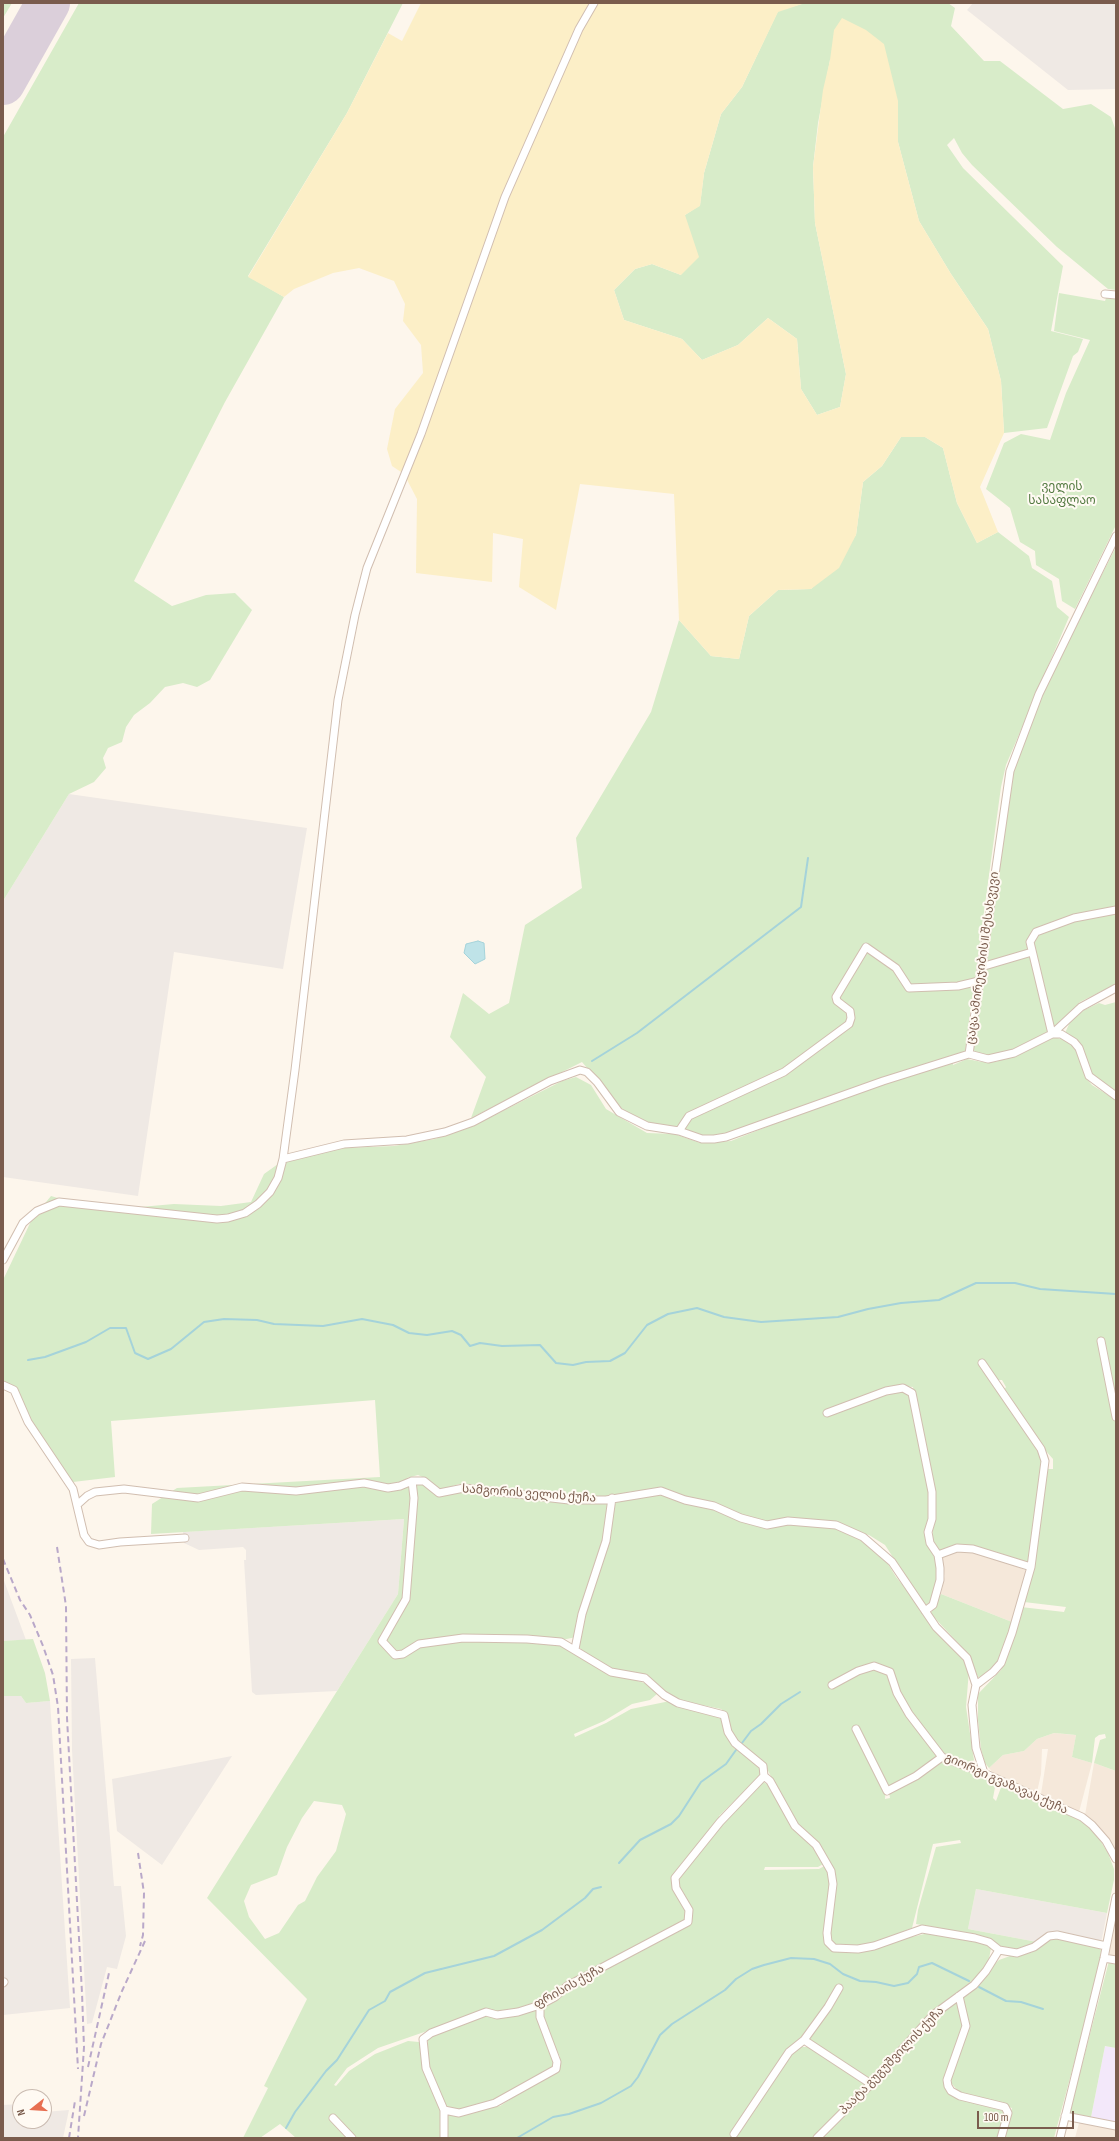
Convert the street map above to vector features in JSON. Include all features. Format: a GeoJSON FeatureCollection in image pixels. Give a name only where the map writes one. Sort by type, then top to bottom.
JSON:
{"type":"FeatureCollection","features":[{"type":"Feature","properties":{"kind":"street"},"geometry":{"type":"LineString","coordinates":[[3,1260],[23,1222],[37,1211],[59,1202],[217,1219],[245,1213],[270,1192],[278,1178],[283,1159],[338,700],[355,615],[367,568],[421,434],[505,197],[579,30],[594,3]]}},
{"type":"Feature","properties":{"kind":"street"},"geometry":{"type":"LineString","coordinates":[[1105,294],[1116,294]]}},
{"type":"Feature","properties":{"kind":"street","name":"ცაცა ამირეჯიბის II შესახვევი"},"geometry":{"type":"LineString","coordinates":[[283,1159],[344,1144],[406,1140],[445,1132],[473,1122],[561,1076],[580,1070],[587,1072],[597,1082],[619,1112],[648,1126],[679,1131],[702,1138],[726,1137],[882,1081],[969,1054],[1010,771],[1039,694],[1116,536]]}},
{"type":"Feature","properties":{"kind":"street"},"geometry":{"type":"LineString","coordinates":[[1052,1034],[1030,942],[1036,932],[1074,918],[1116,910]]}},
{"type":"Feature","properties":{"kind":"street"},"geometry":{"type":"LineString","coordinates":[[679,1131],[689,1116],[784,1072],[849,1024],[851,1018],[850,1011],[837,1001],[836,997],[866,947],[896,968],[909,988],[958,986],[979,981]]}},
{"type":"Feature","properties":{"kind":"street"},"geometry":{"type":"LineString","coordinates":[[981,967],[1032,952]]}},
{"type":"Feature","properties":{"kind":"street"},"geometry":{"type":"LineString","coordinates":[[969,1054],[988,1059],[1014,1053],[1052,1034],[1081,1007],[1116,988]]}},
{"type":"Feature","properties":{"kind":"street"},"geometry":{"type":"LineString","coordinates":[[1052,1034],[1061,1034],[1074,1042],[1078,1048],[1089,1076],[1116,1096]]}},
{"type":"Feature","properties":{"kind":"street"},"geometry":{"type":"LineString","coordinates":[[1101,1341],[1116,1417]]}},
{"type":"Feature","properties":{"kind":"street"},"geometry":{"type":"LineString","coordinates":[[982,1363],[1041,1449],[1045,1461],[1031,1567],[1000,1663],[993,1672],[976,1685],[972,1705],[976,1748],[984,1773]]}},
{"type":"Feature","properties":{"kind":"street"},"geometry":{"type":"LineString","coordinates":[[3,1385],[14,1390],[28,1422],[73,1489],[84,1535],[89,1542],[99,1545],[120,1542],[185,1538]]}},
{"type":"Feature","properties":{"kind":"street"},"geometry":{"type":"LineString","coordinates":[[827,1413],[886,1391],[903,1388],[912,1393],[932,1492],[932,1519],[928,1532],[930,1543],[938,1555],[940,1580],[933,1605],[925,1611]]}},
{"type":"Feature","properties":{"kind":"street"},"geometry":{"type":"LineString","coordinates":[[78,1505],[87,1496],[95,1492],[124,1489],[198,1498],[242,1487],[296,1491],[364,1483],[388,1488],[400,1486],[412,1481],[414,1498],[406,1599],[382,1640],[395,1655],[403,1654],[419,1644],[462,1638],[561,1642],[611,1672],[645,1678],[669,1698],[678,1703],[724,1715],[728,1732],[735,1743],[763,1766],[764,1776],[770,1782],[795,1826],[816,1845],[831,1870],[833,1884],[827,1934],[828,1942],[834,1948],[858,1949],[874,1946],[922,1929],[982,1940],[989,1942],[999,1950],[1017,1953],[1034,1947],[1049,1936],[1056,1935],[1106,1946]]}},
{"type":"Feature","properties":{"kind":"street","name":"სამგორის ველის ქუჩა"},"geometry":{"type":"LineString","coordinates":[[412,1481],[424,1481],[439,1493],[464,1488],[569,1500],[612,1498],[661,1491],[685,1500],[714,1506],[741,1518],[767,1525],[788,1521],[836,1525],[863,1537],[886,1556],[936,1627],[966,1658],[976,1685]]}},
{"type":"Feature","properties":{"kind":"street"},"geometry":{"type":"LineString","coordinates":[[574,1649],[582,1614],[606,1542],[612,1498]]}},
{"type":"Feature","properties":{"kind":"street"},"geometry":{"type":"LineString","coordinates":[[938,1555],[957,1548],[973,1549],[1031,1567]]}},
{"type":"Feature","properties":{"kind":"street","name":"გიორგი გვაზავას ქუჩა"},"geometry":{"type":"LineString","coordinates":[[832,1685],[858,1671],[874,1666],[890,1672],[897,1693],[909,1714],[942,1757],[984,1773],[1082,1817],[1092,1825],[1106,1841],[1116,1859]]}},
{"type":"Feature","properties":{"kind":"street"},"geometry":{"type":"LineString","coordinates":[[856,1729],[887,1791],[916,1776],[942,1757]]}},
{"type":"Feature","properties":{"kind":"street","name":"ფრისის ქუჩა"},"geometry":{"type":"LineString","coordinates":[[444,2138],[444,2110],[426,2068],[423,2039],[431,2033],[486,2012],[497,2015],[518,2012],[540,2005],[555,1997],[567,1986],[674,1931],[688,1922],[690,1917],[689,1910],[676,1888],[675,1878],[720,1822],[764,1776]]}},
{"type":"Feature","properties":{"kind":"street"},"geometry":{"type":"LineString","coordinates":[[1060,2138],[1104,1958],[1116,1897]]}},
{"type":"Feature","properties":{"kind":"street","name":"პაატა გუგუშვილის ქუჩა"},"geometry":{"type":"LineString","coordinates":[[817,2138],[871,2084],[933,2015],[974,1985],[986,1972],[999,1950]]}},
{"type":"Feature","properties":{"kind":"street"},"geometry":{"type":"LineString","coordinates":[[1104,1958],[1116,1960]]}},
{"type":"Feature","properties":{"kind":"street"},"geometry":{"type":"LineString","coordinates":[[734,2134],[789,2052],[804,2040],[828,2008],[839,1988]]}},
{"type":"Feature","properties":{"kind":"street"},"geometry":{"type":"LineString","coordinates":[[958,1996],[966,2026],[947,2080],[948,2086],[951,2091],[960,2096],[1005,2107],[1008,2113],[1000,2138]]}},
{"type":"Feature","properties":{"kind":"street"},"geometry":{"type":"LineString","coordinates":[[444,2110],[459,2113],[495,2103],[556,2069],[558,2062],[540,2017],[540,2005]]}},
{"type":"Feature","properties":{"kind":"street"},"geometry":{"type":"LineString","coordinates":[[804,2040],[871,2084]]}},
{"type":"Feature","properties":{"kind":"street"},"geometry":{"type":"LineString","coordinates":[[1065,2116],[1116,2126]]}},
{"type":"Feature","properties":{"kind":"street"},"geometry":{"type":"LineString","coordinates":[[333,2118],[352,2138]]}},
{"type":"Feature","properties":{"kind":"shaded area"},"geometry":{"type":"Polygon","coordinates":[[[973,3],[1116,3],[1116,89],[1068,90],[967,10],[973,3]]]}},
{"type":"Feature","properties":{"kind":"shaded area"},"geometry":{"type":"Polygon","coordinates":[[[69,794],[307,828],[283,969],[174,952],[138,1196],[3,1177],[3,901],[69,794]]]}},
{"type":"Feature","properties":{"kind":"shaded area"},"geometry":{"type":"Polygon","coordinates":[[[404,1519],[398,1594],[337,1691],[256,1695],[252,1692],[244,1560],[246,1560],[246,1550],[243,1547],[199,1550],[184,1543],[183,1532],[404,1519]]]}},
{"type":"Feature","properties":{"kind":"shaded area"},"geometry":{"type":"Polygon","coordinates":[[[959,1550],[973,1550],[1025,1570],[1025,1578],[1012,1622],[941,1594],[945,1576],[941,1556],[959,1550]]]}},
{"type":"Feature","properties":{"kind":"shaded area"},"geometry":{"type":"Polygon","coordinates":[[[3,1578],[26,1640],[3,1641],[3,1578]]]}},
{"type":"Feature","properties":{"kind":"shaded area"},"geometry":{"type":"Polygon","coordinates":[[[95,1658],[114,1886],[121,1886],[126,1936],[117,1969],[107,1967],[92,2023],[87,2024],[72,1750],[71,1659],[95,1658]]]}},
{"type":"Feature","properties":{"kind":"shaded area"},"geometry":{"type":"Polygon","coordinates":[[[3,1696],[21,1696],[26,1703],[50,1701],[70,2008],[3,2015],[3,1696]]]}},
{"type":"Feature","properties":{"kind":"shaded area"},"geometry":{"type":"Polygon","coordinates":[[[1054,1733],[1076,1735],[1072,1757],[1092,1763],[1079,1812],[1041,1794],[1048,1749],[1042,1749],[1041,1774],[1037,1792],[994,1774],[989,1768],[1003,1755],[1024,1751],[1037,1739],[1054,1733]]]}},
{"type":"Feature","properties":{"kind":"shaded area"},"geometry":{"type":"Polygon","coordinates":[[[232,1756],[162,1865],[117,1831],[112,1779],[232,1756]]]}},
{"type":"Feature","properties":{"kind":"shaded area"},"geometry":{"type":"Polygon","coordinates":[[[1094,1763],[1116,1771],[1116,1853],[1098,1826],[1085,1815],[1094,1763]]]}},
{"type":"Feature","properties":{"kind":"shaded area"},"geometry":{"type":"Polygon","coordinates":[[[976,1889],[1107,1913],[1101,1943],[1037,1942],[968,1929],[976,1889]]]}},
{"type":"Feature","properties":{"kind":"shaded area"},"geometry":{"type":"Polygon","coordinates":[[[1116,1913],[1116,1956],[1106,1954],[1116,1913]]]}},
{"type":"Feature","properties":{"kind":"shaded area"},"geometry":{"type":"Polygon","coordinates":[[[1105,2046],[1116,2048],[1116,2122],[1091,2117],[1105,2046]]]}},
{"type":"Feature","properties":{"kind":"shaded area"},"geometry":{"type":"Polygon","coordinates":[[[12,2104],[12,2129],[52,2129],[52,2111],[69,2110],[63,2138],[3,2138],[3,2105],[12,2104]]]}},
{"type":"Feature","properties":{"kind":"shaded area"},"geometry":{"type":"Polygon","coordinates":[[[1072,2114],[1116,2122],[1116,2138],[1075,2138],[1079,2123],[1071,2122],[1072,2114]]]}},
{"type":"Feature","properties":{"kind":"green space"},"geometry":{"type":"Polygon","coordinates":[[[3,3],[12,3],[3,18],[3,3]]]}},
{"type":"Feature","properties":{"kind":"green space"},"geometry":{"type":"Polygon","coordinates":[[[79,3],[403,3],[347,113],[248,276],[284,297],[225,402],[134,581],[172,606],[206,595],[235,593],[252,610],[210,680],[197,687],[183,683],[165,687],[150,703],[134,715],[126,727],[122,742],[108,748],[103,758],[106,768],[94,782],[69,794],[3,901],[3,137],[79,3]]]}},
{"type":"Feature","properties":{"kind":"green space"},"geometry":{"type":"Polygon","coordinates":[[[805,3],[948,3],[955,8],[951,26],[984,61],[1000,61],[1063,109],[1091,104],[1111,117],[1116,131],[1116,290],[1108,289],[1057,247],[972,165],[962,153],[954,138],[947,145],[963,168],[1063,266],[1051,331],[1083,339],[1078,352],[1073,356],[1047,428],[1004,433],[1001,381],[988,329],[951,274],[919,221],[898,142],[898,101],[830,60],[818,123],[813,167],[815,223],[846,374],[840,407],[817,415],[801,389],[797,339],[768,318],[738,345],[702,360],[682,339],[624,320],[614,290],[635,269],[652,264],[681,275],[685,215],[700,205],[704,173],[721,114],[742,87],[778,11],[805,3]]]}},
{"type":"Feature","properties":{"kind":"green space","name":"ველის სასაფლაო"},"geometry":{"type":"Polygon","coordinates":[[[1059,293],[1105,301],[1107,295],[1116,297],[1116,525],[1075,609],[1062,601],[1059,579],[1036,565],[1035,551],[1020,542],[1010,508],[986,489],[1004,443],[1021,434],[1050,440],[1066,393],[1090,340],[1054,331],[1059,293]]]}},
{"type":"Feature","properties":{"kind":"green space"},"geometry":{"type":"Polygon","coordinates":[[[901,437],[925,437],[943,448],[957,503],[977,543],[998,532],[1029,556],[1032,568],[1052,581],[1057,607],[1069,617],[1006,765],[1001,787],[965,1052],[724,1134],[713,1136],[706,1136],[656,1125],[638,1118],[622,1109],[582,1062],[471,1118],[486,1077],[450,1037],[463,993],[489,1014],[509,1003],[525,925],[582,888],[576,838],[651,712],[679,620],[711,656],[739,659],[749,616],[778,590],[811,589],[856,535],[863,482],[882,466],[901,437]]]}},
{"type":"Feature","properties":{"kind":"green space"},"geometry":{"type":"Polygon","coordinates":[[[1116,547],[1116,984],[1080,1002],[1056,1028],[1011,1051],[989,1056],[973,1053],[1013,771],[1047,682],[1116,547]]]}},
{"type":"Feature","properties":{"kind":"green space"},"geometry":{"type":"Polygon","coordinates":[[[1116,1002],[1116,1093],[1091,1076],[1075,1040],[1065,1033],[1070,1022],[1084,1010],[1099,1003],[1105,1005],[1116,1002]]]}},
{"type":"Feature","properties":{"kind":"green space"},"geometry":{"type":"Polygon","coordinates":[[[1052,1037],[1067,1040],[1073,1044],[1078,1053],[1085,1077],[1092,1085],[1116,1100],[1116,1408],[1106,1371],[1104,1378],[1110,1392],[1116,1426],[1116,1771],[1094,1763],[1100,1740],[1106,1738],[1105,1734],[1099,1735],[1095,1738],[1092,1763],[1072,1757],[1076,1735],[1054,1733],[1037,1739],[1024,1751],[1003,1755],[989,1768],[985,1763],[981,1749],[978,1720],[978,1694],[1001,1670],[1012,1642],[1021,1607],[1064,1612],[1066,1607],[1024,1602],[1046,1469],[1053,1469],[1053,1459],[1038,1442],[1004,1390],[1006,1387],[1002,1380],[996,1380],[1039,1454],[1042,1463],[1029,1564],[972,1547],[942,1551],[938,1549],[932,1540],[934,1519],[913,1387],[902,1386],[911,1399],[930,1499],[928,1542],[938,1567],[938,1581],[930,1602],[925,1606],[885,1545],[869,1535],[792,1519],[783,1518],[766,1522],[662,1489],[628,1492],[607,1498],[570,1497],[459,1484],[444,1489],[434,1487],[427,1479],[418,1475],[407,1478],[411,1499],[404,1598],[379,1639],[393,1657],[406,1657],[407,1654],[419,1646],[462,1640],[525,1641],[561,1644],[610,1673],[648,1684],[656,1690],[657,1694],[650,1700],[632,1704],[604,1721],[574,1734],[575,1737],[606,1723],[631,1709],[670,1701],[721,1716],[727,1734],[760,1767],[761,1775],[719,1816],[720,1820],[674,1875],[686,1909],[686,1918],[681,1925],[538,2004],[497,2013],[485,2011],[378,2048],[347,2068],[334,2085],[336,2086],[349,2071],[375,2054],[408,2041],[419,2042],[441,2112],[441,2138],[356,2138],[334,2116],[349,2138],[296,2138],[280,2124],[260,2138],[243,2138],[268,2088],[264,2086],[307,1999],[207,1898],[398,1594],[404,1519],[151,1534],[152,1504],[177,1488],[380,1477],[375,1400],[111,1421],[115,1477],[73,1482],[3,1381],[3,1280],[32,1219],[51,1196],[92,1208],[116,1212],[140,1207],[174,1204],[221,1206],[251,1202],[264,1174],[278,1164],[343,1148],[394,1146],[435,1139],[479,1123],[562,1081],[576,1077],[591,1085],[606,1109],[647,1133],[675,1134],[700,1143],[731,1141],[824,1104],[953,1061],[953,1065],[967,1059],[982,1062],[995,1062],[1014,1056],[1052,1037]],[[314,1801],[302,1818],[287,1847],[277,1875],[251,1885],[244,1901],[249,1917],[265,1939],[279,1933],[298,1905],[305,1901],[317,1877],[336,1851],[346,1814],[342,1805],[314,1801]]]}},
{"type":"Feature","properties":{"kind":"green space"},"geometry":{"type":"Polygon","coordinates":[[[414,1484],[423,1484],[430,1490],[611,1501],[604,1543],[576,1637],[562,1640],[471,1635],[397,1652],[384,1639],[409,1601],[414,1484]]]}},
{"type":"Feature","properties":{"kind":"green space"},"geometry":{"type":"Polygon","coordinates":[[[659,1493],[712,1508],[741,1521],[834,1527],[861,1539],[885,1559],[896,1577],[962,1656],[969,1670],[966,1707],[974,1760],[972,1762],[965,1762],[941,1752],[919,1726],[902,1699],[895,1675],[889,1669],[889,1674],[897,1699],[913,1725],[937,1756],[936,1760],[918,1772],[891,1787],[886,1785],[885,1799],[890,1798],[889,1792],[944,1759],[996,1782],[993,1798],[996,1801],[1003,1782],[1083,1822],[1093,1829],[1108,1853],[1114,1869],[1114,1880],[1107,1913],[976,1889],[968,1929],[1037,1942],[1019,1949],[1004,1948],[967,1933],[916,1924],[918,1910],[936,1847],[961,1843],[960,1840],[933,1844],[912,1928],[875,1943],[853,1947],[835,1945],[831,1941],[829,1932],[834,1871],[796,1824],[765,1765],[736,1741],[730,1730],[728,1715],[721,1709],[683,1701],[670,1696],[646,1677],[613,1670],[582,1651],[579,1646],[583,1623],[615,1501],[659,1493]]]}},
{"type":"Feature","properties":{"kind":"green space"},"geometry":{"type":"Polygon","coordinates":[[[941,1594],[1012,1622],[999,1659],[986,1676],[978,1677],[970,1656],[931,1613],[941,1594]]]}},
{"type":"Feature","properties":{"kind":"green space"},"geometry":{"type":"Polygon","coordinates":[[[33,1639],[45,1673],[50,1701],[26,1703],[21,1696],[3,1696],[3,1641],[33,1639]]]}},
{"type":"Feature","properties":{"kind":"green space"},"geometry":{"type":"Polygon","coordinates":[[[762,1781],[768,1785],[795,1829],[815,1847],[825,1863],[818,1867],[765,1867],[764,1870],[819,1869],[826,1865],[831,1886],[826,1941],[847,1952],[933,1932],[987,1943],[991,1948],[989,1959],[984,1969],[972,1983],[942,2006],[874,2077],[869,2079],[802,2039],[788,2051],[733,2128],[737,2131],[789,2056],[800,2047],[808,2047],[865,2082],[866,2086],[815,2138],[446,2138],[446,2115],[500,2106],[559,2067],[560,2057],[542,2019],[541,2009],[567,1988],[689,1924],[692,1917],[691,1909],[676,1880],[726,1818],[762,1781]]]}},
{"type":"Feature","properties":{"kind":"green space"},"geometry":{"type":"Polygon","coordinates":[[[1057,1938],[1100,1948],[1101,1951],[1097,1977],[1054,2138],[1004,2138],[1012,2108],[959,2092],[952,2084],[950,2075],[968,2025],[960,1996],[999,1960],[1010,1956],[1030,1953],[1050,1939],[1057,1938]]]}},
{"type":"Feature","properties":{"kind":"green space"},"geometry":{"type":"Polygon","coordinates":[[[1109,1961],[1116,1962],[1116,2048],[1105,2046],[1091,2117],[1072,2114],[1070,2111],[1109,1961]]]}},
{"type":"Feature","properties":{"kind":"green space"},"geometry":{"type":"Polygon","coordinates":[[[958,1998],[964,2022],[945,2076],[944,2086],[957,2099],[1003,2110],[1005,2113],[998,2138],[820,2138],[934,2017],[958,1998]]]}},
{"type":"Feature","properties":{"kind":"green space"},"geometry":{"type":"Polygon","coordinates":[[[537,2008],[554,2057],[554,2068],[500,2099],[463,2110],[453,2111],[445,2106],[436,2081],[430,2072],[427,2050],[428,2039],[431,2035],[484,2015],[537,2008]]]}},
{"type":"Feature","properties":{"kind":"sand"},"geometry":{"type":"Polygon","coordinates":[[[421,3],[805,3],[778,12],[742,87],[721,114],[704,173],[700,206],[685,215],[699,257],[681,275],[652,264],[635,269],[614,290],[624,320],[682,339],[702,360],[738,345],[768,318],[797,339],[801,389],[817,415],[840,407],[846,374],[815,223],[813,167],[823,90],[830,60],[834,30],[842,18],[866,30],[884,44],[898,101],[898,142],[919,221],[951,274],[988,329],[1001,381],[1004,433],[980,487],[998,532],[977,543],[957,503],[943,448],[925,437],[901,437],[882,466],[863,482],[856,535],[839,568],[811,589],[778,590],[749,616],[739,659],[711,656],[679,620],[674,494],[580,484],[556,610],[519,587],[523,539],[493,533],[492,582],[416,573],[417,499],[404,474],[392,466],[387,449],[395,409],[423,373],[421,345],[403,321],[405,304],[394,281],[359,268],[333,273],[294,289],[284,297],[248,277],[347,113],[388,33],[402,41],[421,3]]]}},
{"type":"Feature","properties":{"kind":"water"},"geometry":{"type":"Polygon","coordinates":[[[478,941],[484,943],[485,959],[475,964],[464,953],[466,944],[478,941]]]}},
{"type":"Feature","properties":{"kind":"waterway"},"geometry":{"type":"LineString","coordinates":[[592,1061],[637,1033],[801,907],[808,858]]}},
{"type":"Feature","properties":{"kind":"waterway"},"geometry":{"type":"LineString","coordinates":[[28,1360],[45,1357],[86,1342],[110,1328],[126,1328],[135,1353],[148,1359],[171,1349],[204,1322],[224,1319],[257,1320],[274,1324],[323,1326],[362,1319],[393,1325],[409,1333],[427,1335],[452,1331],[461,1335],[470,1346],[480,1343],[502,1346],[540,1345],[556,1363],[573,1365],[586,1362],[610,1361],[625,1353],[647,1325],[668,1314],[697,1308],[724,1317],[761,1322],[838,1317],[868,1309],[901,1303],[939,1300],[976,1283],[1015,1283],[1040,1289],[1116,1294]]}},
{"type":"Feature","properties":{"kind":"waterway"},"geometry":{"type":"LineString","coordinates":[[742,1743],[751,1731],[761,1724],[781,1704],[800,1692]]}},
{"type":"Feature","properties":{"kind":"waterway"},"geometry":{"type":"LineString","coordinates":[[619,1863],[640,1840],[671,1824],[679,1816],[701,1782],[726,1764],[736,1750]]}},
{"type":"Feature","properties":{"kind":"waterway"},"geometry":{"type":"LineString","coordinates":[[286,2128],[295,2112],[326,2071],[337,2060],[369,2010],[385,2001],[390,1992],[425,1973],[494,1956],[542,1930],[585,1898],[593,1889],[601,1887]]}},
{"type":"Feature","properties":{"kind":"waterway"},"geometry":{"type":"LineString","coordinates":[[517,2138],[553,2117],[569,2114],[601,2103],[631,2086],[638,2077],[660,2035],[672,2024],[725,1990],[736,1979],[752,1969],[791,1958],[814,1959],[830,1964],[843,1974],[860,1981],[876,1982],[894,1986],[908,1983],[917,1974],[919,1967],[932,1963],[969,1981]]}},
{"type":"Feature","properties":{"kind":"waterway"},"geometry":{"type":"LineString","coordinates":[[979,1987],[1006,2001],[1021,2002],[1043,2009]]}},
{"type":"Feature","properties":{"kind":"runway"},"geometry":{"type":"LineString","coordinates":[[3,83],[48,3]]}},
{"type":"Feature","properties":{"kind":"railway"},"geometry":{"type":"LineString","coordinates":[[57,1547],[66,1606],[67,1718],[84,2047],[78,2138]]}},
{"type":"Feature","properties":{"kind":"railway"},"geometry":{"type":"LineString","coordinates":[[3,1559],[20,1600],[30,1615],[43,1646],[53,1675],[58,1707],[78,2069]]}},
{"type":"Feature","properties":{"kind":"railway"},"geometry":{"type":"LineString","coordinates":[[138,1853],[144,1893],[143,1935],[140,1946]]}},
{"type":"Feature","properties":{"kind":"railway"},"geometry":{"type":"LineString","coordinates":[[84,2116],[101,2044],[122,1991],[145,1941]]}},
{"type":"Feature","properties":{"kind":"railway"},"geometry":{"type":"LineString","coordinates":[[88,2067],[109,1973]]}},
{"type":"Feature","properties":{"kind":"railway"},"geometry":{"type":"LineString","coordinates":[[69,2138],[75,2101]]}}]}
